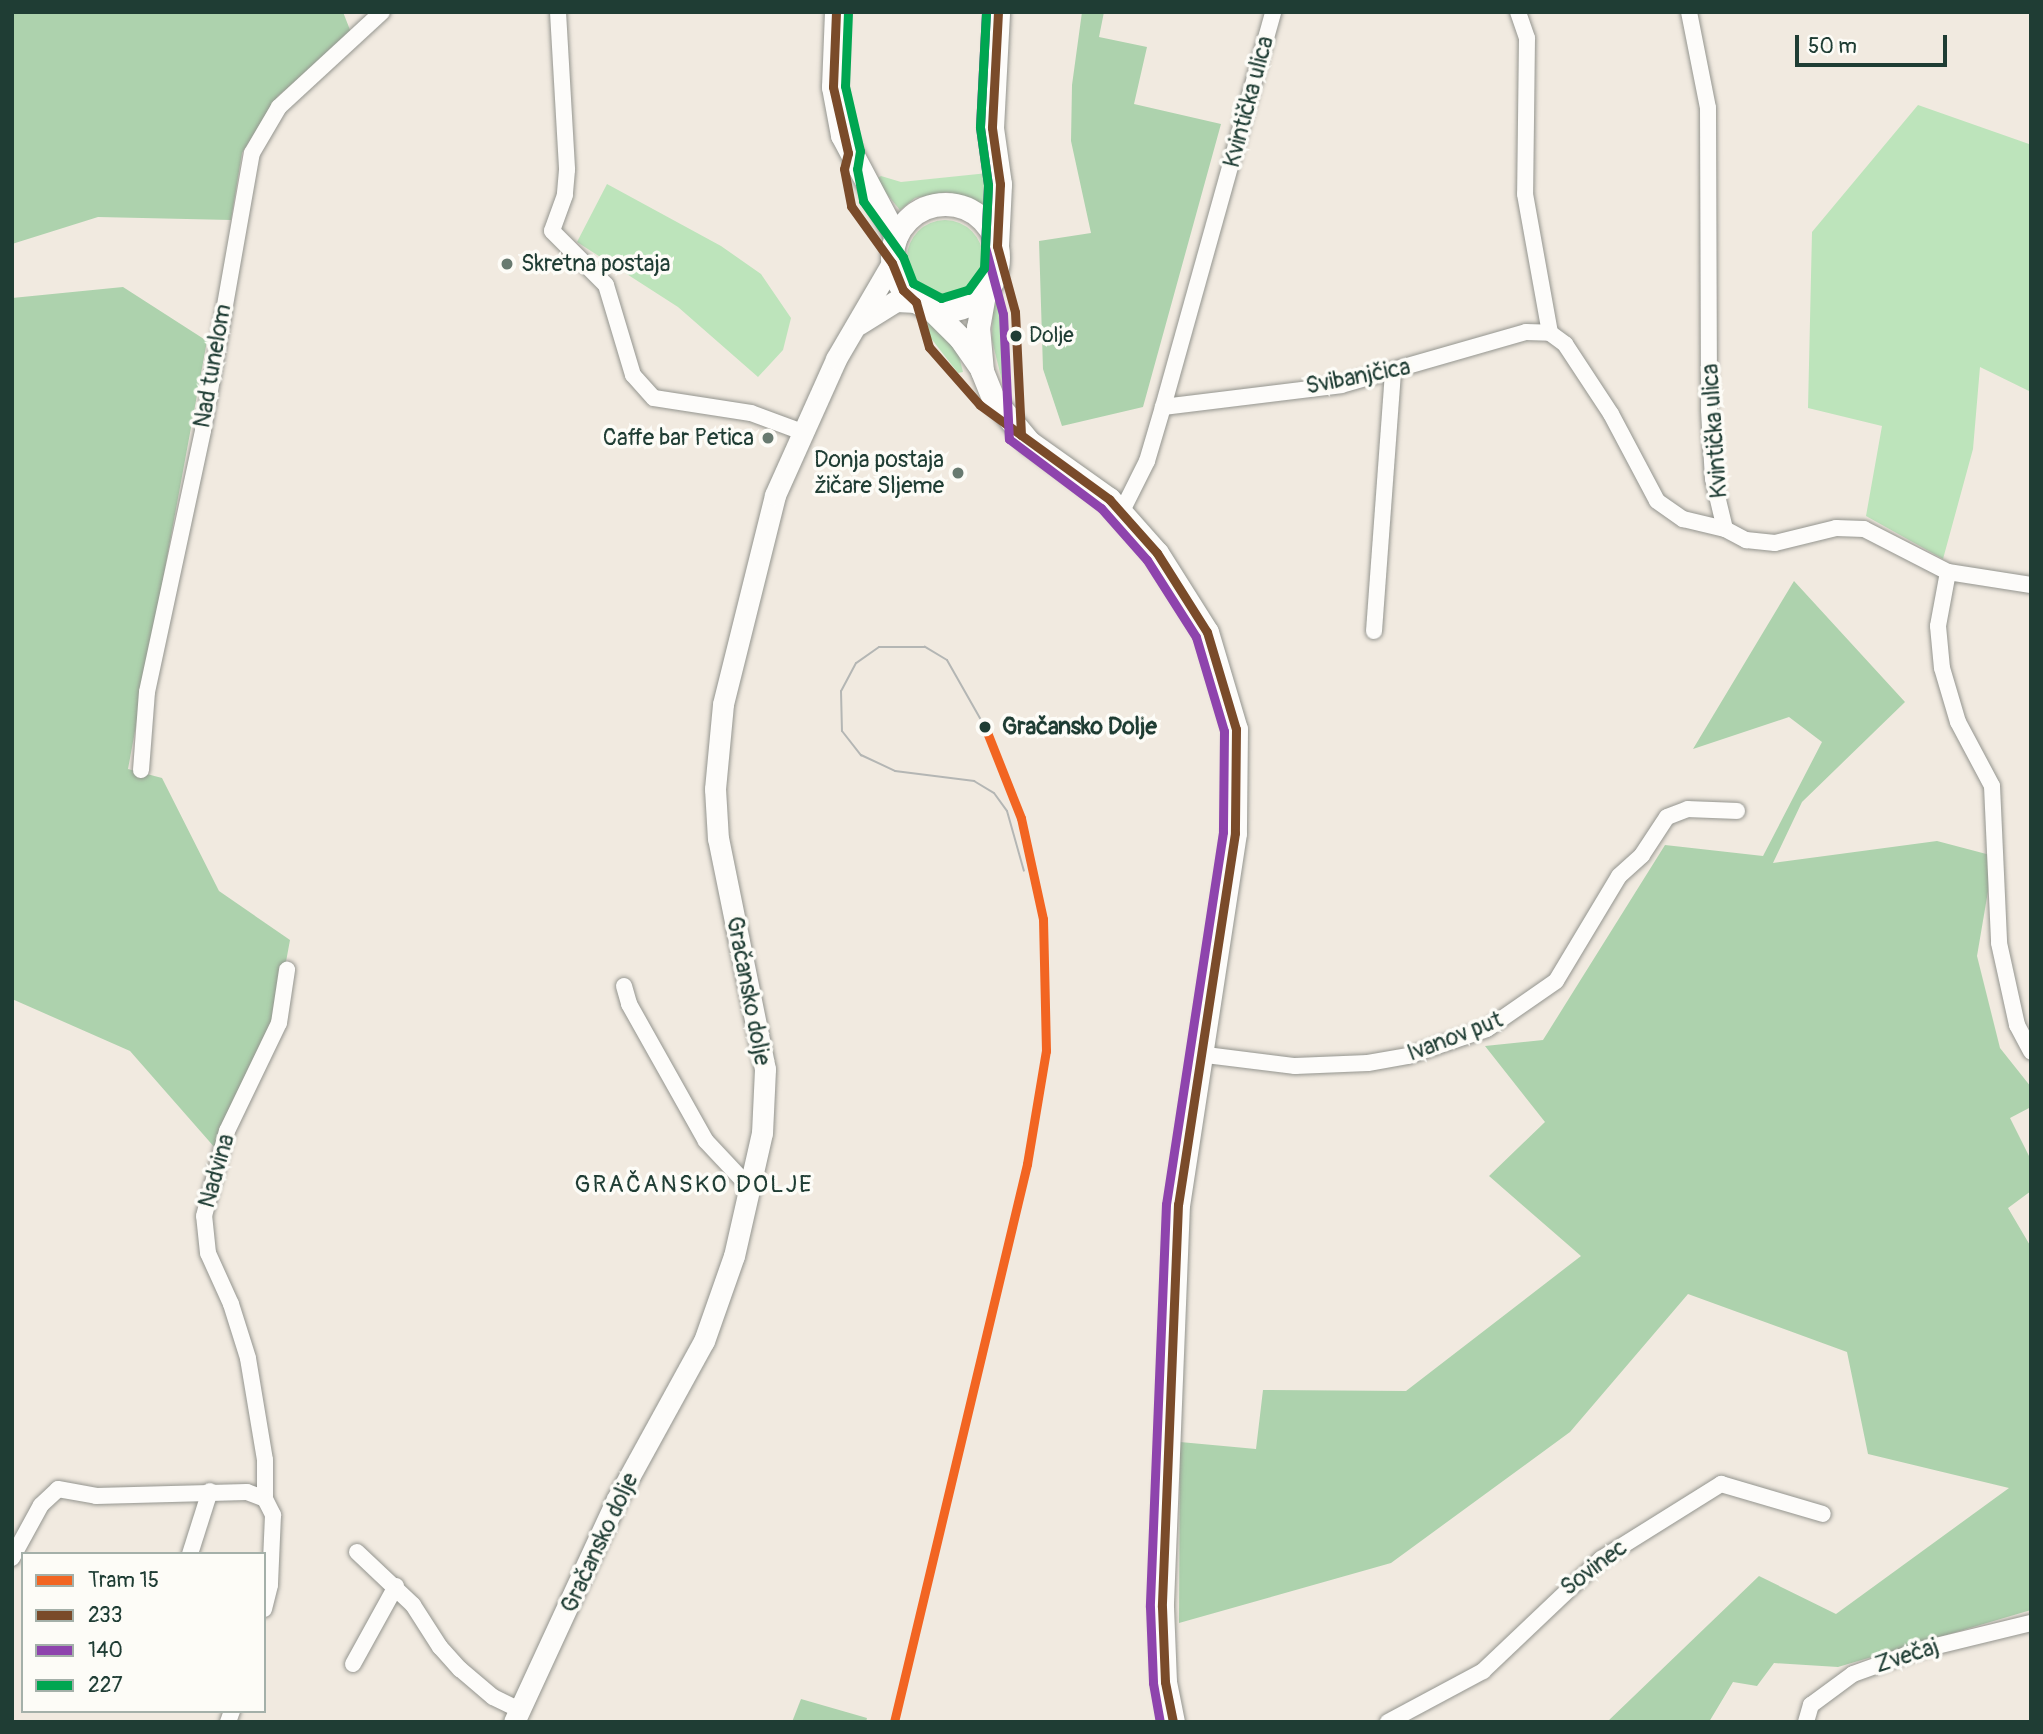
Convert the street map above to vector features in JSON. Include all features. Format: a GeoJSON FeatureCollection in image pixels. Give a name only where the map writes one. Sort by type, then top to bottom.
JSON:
{"type":"FeatureCollection","features":[{"type":"Feature","properties":{"kind":"main road"},"geometry":{"type":"LineString","coordinates":[[836,12],[833,87],[842,135],[896,237]]}},
{"type":"Feature","properties":{"kind":"main road"},"geometry":{"type":"LineString","coordinates":[[982,371],[978,327],[984,294],[996,272],[1000,184],[992,128],[998,12]]}},
{"type":"Feature","properties":{"kind":"main road"},"geometry":{"type":"LineString","coordinates":[[997,246],[983,219],[949,204],[919,210],[896,237],[892,263],[897,280],[960,338],[982,371],[994,400],[1021,435],[1122,511],[1197,612],[1228,691],[1236,729],[1236,823],[1198,1054],[1178,1204],[1163,1489],[1162,1630],[1173,1722]]}},
{"type":"Feature","properties":{"kind":"main road"},"geometry":{"type":"LineString","coordinates":[[923,305],[951,310],[984,294]]}},
{"type":"Feature","properties":{"kind":"street","name":"Nad tunelom"},"geometry":{"type":"LineString","coordinates":[[141,770],[147,692],[203,430],[251,153],[279,107],[382,12]]}},
{"type":"Feature","properties":{"kind":"street"},"geometry":{"type":"LineString","coordinates":[[558,12],[567,170],[565,195],[552,231],[606,285],[634,375],[654,398],[751,413],[802,432]]}},
{"type":"Feature","properties":{"kind":"street","name":"Kvintička ulica"},"geometry":{"type":"LineString","coordinates":[[1122,511],[1147,461],[1273,12]]}},
{"type":"Feature","properties":{"kind":"street"},"geometry":{"type":"LineString","coordinates":[[1518,12],[1527,38],[1525,194],[1550,332],[1565,344],[1611,414],[1657,501],[1683,519],[1725,529]]}},
{"type":"Feature","properties":{"kind":"street","name":"Kvintička ulica"},"geometry":{"type":"LineString","coordinates":[[1689,12],[1708,108],[1709,410],[1713,478],[1725,529],[1746,540],[1775,543],[1836,528],[1864,529],[1948,572],[2031,585]]}},
{"type":"Feature","properties":{"kind":"street","name":"Gračansko dolje"},"geometry":{"type":"LineString","coordinates":[[357,1552],[396,1586],[460,1669],[517,1716],[617,1499],[722,1299],[751,1189],[762,1133],[765,1069],[722,870],[716,818],[717,748],[729,676],[775,495],[802,432],[853,330],[892,263]]}},
{"type":"Feature","properties":{"kind":"street","name":"Gračansko dolje"},"geometry":{"type":"LineString","coordinates":[[853,330],[880,307],[896,301],[923,305]]}},
{"type":"Feature","properties":{"kind":"street","name":"Svibanjčica"},"geometry":{"type":"LineString","coordinates":[[1163,407],[1341,385],[1393,373],[1525,332],[1550,332]]}},
{"type":"Feature","properties":{"kind":"street"},"geometry":{"type":"LineString","coordinates":[[1374,631],[1393,373]]}},
{"type":"Feature","properties":{"kind":"street"},"geometry":{"type":"LineString","coordinates":[[1948,572],[1938,626],[1942,668],[1958,722],[1992,786],[1999,943],[2017,1026],[2031,1051]]}},
{"type":"Feature","properties":{"kind":"street","name":"Ivanov put"},"geometry":{"type":"LineString","coordinates":[[1198,1054],[1295,1066],[1368,1063],[1408,1056],[1487,1029],[1556,981],[1619,876],[1642,855],[1667,817],[1688,809],[1737,811]]}},
{"type":"Feature","properties":{"kind":"street","name":"Nadvina"},"geometry":{"type":"LineString","coordinates":[[266,1594],[274,1532],[265,1499],[265,1460],[248,1359],[231,1304],[208,1253],[204,1216],[227,1131],[279,1023],[287,970]]}},
{"type":"Feature","properties":{"kind":"street"},"geometry":{"type":"LineString","coordinates":[[624,986],[629,1004],[706,1141],[751,1189]]}},
{"type":"Feature","properties":{"kind":"street","name":"Sovinec"},"geometry":{"type":"LineString","coordinates":[[1388,1722],[1483,1671],[1601,1559],[1721,1484],[1823,1514]]}},
{"type":"Feature","properties":{"kind":"street"},"geometry":{"type":"LineString","coordinates":[[12,1558],[41,1505],[58,1489],[96,1496],[247,1492],[265,1499]]}},
{"type":"Feature","properties":{"kind":"street"},"geometry":{"type":"LineString","coordinates":[[191,1552],[211,1491]]}},
{"type":"Feature","properties":{"kind":"street"},"geometry":{"type":"LineString","coordinates":[[353,1664],[396,1586]]}},
{"type":"Feature","properties":{"kind":"street","name":"Zvečaj"},"geometry":{"type":"LineString","coordinates":[[1806,1722],[1811,1705],[1853,1674],[1920,1650],[2031,1623]]}},
{"type":"Feature","properties":{"kind":"green space"},"geometry":{"type":"Polygon","coordinates":[[[12,12],[343,12],[352,35],[278,96],[242,153],[231,220],[98,217],[12,244],[12,12]]]}},
{"type":"Feature","properties":{"kind":"green space"},"geometry":{"type":"Polygon","coordinates":[[[1082,12],[1104,12],[1099,37],[1147,47],[1134,104],[1221,124],[1143,407],[1062,426],[1043,369],[1039,241],[1091,233],[1071,141],[1072,85],[1082,12]]]}},
{"type":"Feature","properties":{"kind":"green space"},"geometry":{"type":"Polygon","coordinates":[[[1918,105],[2029,144],[2031,139],[2031,392],[1980,367],[1973,449],[1943,559],[1866,516],[1882,426],[1808,408],[1812,232],[1918,105]]]}},
{"type":"Feature","properties":{"kind":"green space"},"geometry":{"type":"Polygon","coordinates":[[[988,173],[990,209],[947,192],[915,198],[900,210],[875,180],[881,176],[901,182],[988,173]]]}},
{"type":"Feature","properties":{"kind":"green space"},"geometry":{"type":"Polygon","coordinates":[[[607,184],[721,246],[761,274],[791,318],[783,350],[758,377],[678,307],[577,242],[607,184]]]}},
{"type":"Feature","properties":{"kind":"green space"},"geometry":{"type":"Polygon","coordinates":[[[945,220],[959,223],[972,231],[980,244],[983,258],[980,272],[972,285],[959,293],[945,296],[931,293],[918,285],[910,272],[907,258],[910,244],[918,231],[931,223],[945,220]]]}},
{"type":"Feature","properties":{"kind":"green space"},"geometry":{"type":"Polygon","coordinates":[[[123,287],[207,341],[128,769],[162,778],[219,891],[290,940],[274,1027],[223,1157],[130,1051],[12,999],[12,298],[123,287]]]}},
{"type":"Feature","properties":{"kind":"green space"},"geometry":{"type":"Polygon","coordinates":[[[1000,293],[1007,312],[1008,341],[1008,383],[1003,385],[992,340],[993,302],[1000,293]]]}},
{"type":"Feature","properties":{"kind":"green space"},"geometry":{"type":"Polygon","coordinates":[[[927,321],[945,334],[959,356],[963,372],[958,373],[930,337],[927,321]]]}},
{"type":"Feature","properties":{"kind":"green space"},"geometry":{"type":"Polygon","coordinates":[[[1794,581],[1905,702],[1802,802],[1773,863],[1937,841],[1994,856],[1977,956],[2000,1048],[2031,1087],[2031,1107],[2010,1118],[2031,1160],[2031,1191],[2008,1208],[2031,1247],[2031,1610],[1838,1667],[1774,1663],[1757,1686],[1733,1682],[1709,1722],[1607,1722],[1759,1576],[1836,1614],[2009,1488],[1868,1454],[1847,1352],[1688,1294],[1570,1432],[1391,1563],[1179,1623],[1180,1442],[1256,1449],[1263,1390],[1406,1391],[1581,1256],[1489,1176],[1545,1122],[1485,1046],[1543,1040],[1665,845],[1763,856],[1822,742],[1789,717],[1693,749],[1794,581]]]}},
{"type":"Feature","properties":{"kind":"green space"},"geometry":{"type":"Polygon","coordinates":[[[801,1699],[867,1718],[866,1722],[792,1722],[801,1699]]]}},
{"type":"Feature","properties":{"kind":"tram line"},"geometry":{"type":"LineString","coordinates":[[985,727],[947,660],[925,647],[879,647],[856,663],[841,691],[842,731],[861,755],[895,771],[974,781],[994,793],[1007,811],[1024,871]]}},
{"type":"Feature","properties":{"kind":"tram line","name":"15"},"geometry":{"type":"LineString","coordinates":[[894,1722],[1027,1164],[1046,1051],[1043,919],[1021,818],[985,727]]}},
{"type":"Feature","properties":{"kind":"transit line","name":"233"},"geometry":{"type":"LineString","coordinates":[[836,12],[833,87],[848,153],[844,169],[851,206],[892,263],[903,290],[916,302],[929,347],[980,405],[1109,499],[1157,553],[1207,632],[1236,729],[1235,833],[1178,1204],[1162,1607],[1165,1682],[1173,1722]]}},
{"type":"Feature","properties":{"kind":"transit line","name":"227"},"geometry":{"type":"LineString","coordinates":[[848,12],[845,86],[860,151],[857,169],[863,201],[903,257],[913,283],[941,298],[968,290],[984,268],[988,185],[980,127],[986,12]]}},
{"type":"Feature","properties":{"kind":"transit line","name":"140"},"geometry":{"type":"LineString","coordinates":[[986,12],[980,127],[988,185],[985,247],[1003,314],[1009,439],[1101,508],[1147,560],[1196,637],[1224,731],[1223,832],[1166,1204],[1150,1607],[1153,1683],[1160,1722]]}},
{"type":"Feature","properties":{"kind":"transit line","name":"233"},"geometry":{"type":"LineString","coordinates":[[998,12],[992,128],[1000,184],[997,246],[1015,312],[1021,435]]}},
{"type":"Feature","properties":{"kind":"place","name":"Skretna postaja"},"geometry":{"type":"Point","coordinates":[507,264]}},
{"type":"Feature","properties":{"kind":"place","name":"Dolje"},"geometry":{"type":"Point","coordinates":[1016,336]}},
{"type":"Feature","properties":{"kind":"place","name":"Caffe bar Petica"},"geometry":{"type":"Point","coordinates":[768,438]}},
{"type":"Feature","properties":{"kind":"place","name":"Donja postaja žičare Sljeme"},"geometry":{"type":"Point","coordinates":[958,473]}},
{"type":"Feature","properties":{"kind":"place","name":"Gračansko Dolje"},"geometry":{"type":"Point","coordinates":[985,727]}},
{"type":"Feature","properties":{"kind":"district","name":"GRAČANSKO DOLJE"},"geometry":{"type":"Point","coordinates":[694,1185]}}]}
